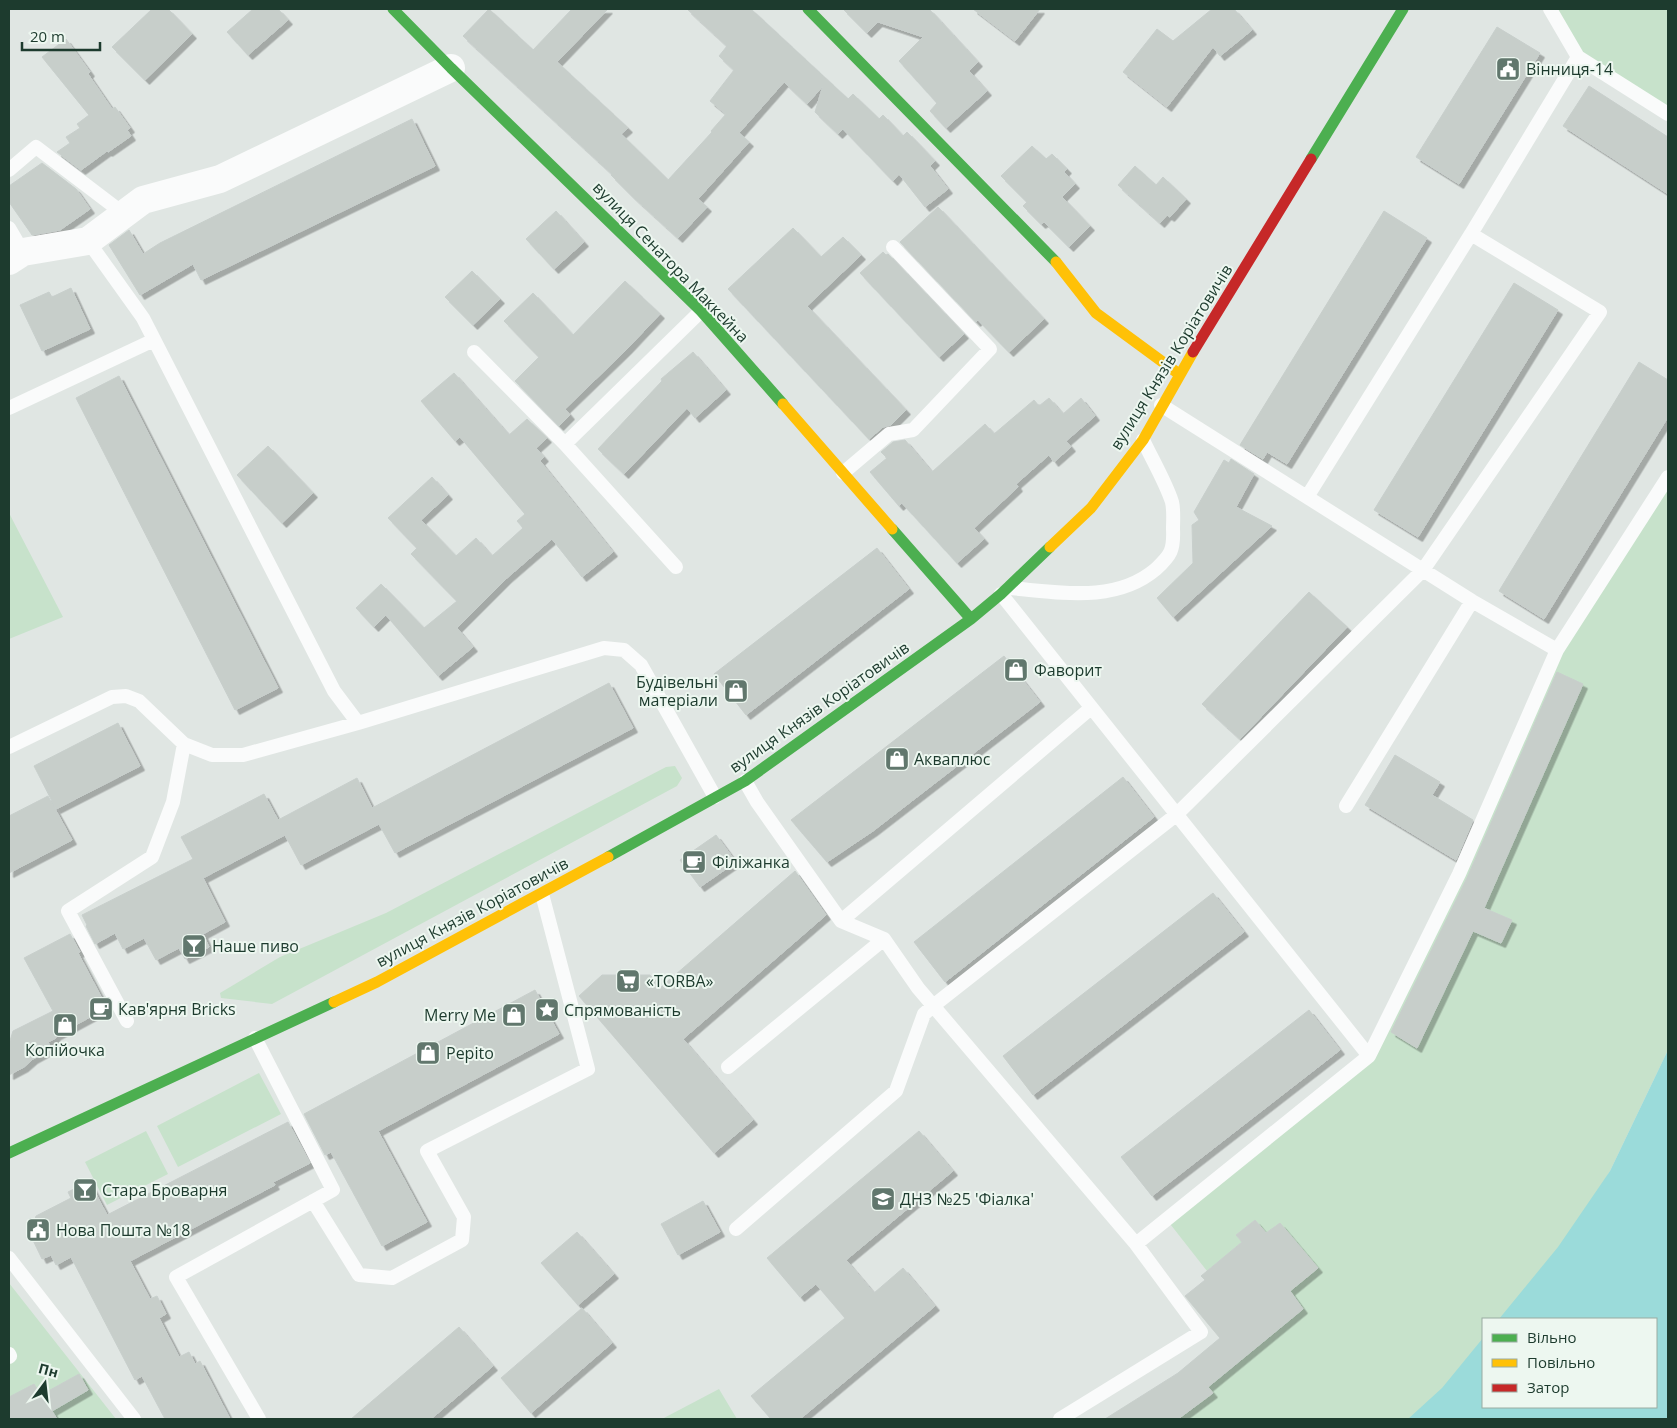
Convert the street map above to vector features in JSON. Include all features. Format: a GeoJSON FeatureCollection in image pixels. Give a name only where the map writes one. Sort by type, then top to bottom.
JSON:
{"type":"FeatureCollection","features":[{"type":"Feature","properties":{"kind":"main road","name":"вулиця Сенатора Маккейна"},"geometry":{"type":"LineString","coordinates":[[393,9],[701,312],[971,619]]}},
{"type":"Feature","properties":{"kind":"main road"},"geometry":{"type":"LineString","coordinates":[[808,9],[1061,267],[1096,313],[1179,374]]}},
{"type":"Feature","properties":{"kind":"main road","name":"вулиця Князів Коріатовичів"},"geometry":{"type":"LineString","coordinates":[[9,1153],[377,982],[745,782],[971,619],[1004,591],[1091,508],[1142,440],[1179,374],[1403,9]]}},
{"type":"Feature","properties":{"kind":"street"},"geometry":{"type":"LineString","coordinates":[[16,257],[88,242],[143,200],[220,178],[451,68]]}},
{"type":"Feature","properties":{"kind":"lane"},"geometry":{"type":"LineString","coordinates":[[1550,9],[1578,57],[1668,114]]}},
{"type":"Feature","properties":{"kind":"lane"},"geometry":{"type":"LineString","coordinates":[[1307,497],[1578,57]]}},
{"type":"Feature","properties":{"kind":"lane"},"geometry":{"type":"LineString","coordinates":[[9,170],[36,147],[124,214]]}},
{"type":"Feature","properties":{"kind":"lane"},"geometry":{"type":"LineString","coordinates":[[9,228],[16,257]]}},
{"type":"Feature","properties":{"kind":"lane"},"geometry":{"type":"LineString","coordinates":[[736,1229],[896,1091],[924,1014],[1176,815],[1422,570],[1600,312],[1470,234]]}},
{"type":"Feature","properties":{"kind":"lane"},"geometry":{"type":"LineString","coordinates":[[88,242],[143,318],[334,690],[358,724]]}},
{"type":"Feature","properties":{"kind":"lane"},"geometry":{"type":"LineString","coordinates":[[843,473],[889,434],[913,430],[990,349],[893,247]]}},
{"type":"Feature","properties":{"kind":"lane"},"geometry":{"type":"LineString","coordinates":[[565,444],[701,312]]}},
{"type":"Feature","properties":{"kind":"lane"},"geometry":{"type":"LineString","coordinates":[[9,408],[154,340]]}},
{"type":"Feature","properties":{"kind":"lane"},"geometry":{"type":"LineString","coordinates":[[474,352],[565,444],[676,567]]}},
{"type":"Feature","properties":{"kind":"lane"},"geometry":{"type":"LineString","coordinates":[[1162,405],[1422,570],[1557,650]]}},
{"type":"Feature","properties":{"kind":"lane"},"geometry":{"type":"LineString","coordinates":[[1004,591],[1078,594],[1109,592],[1145,578],[1168,557],[1172,550],[1172,503],[1142,440]]}},
{"type":"Feature","properties":{"kind":"lane"},"geometry":{"type":"LineString","coordinates":[[1136,1244],[1369,1056],[1459,874],[1557,650],[1668,477]]}},
{"type":"Feature","properties":{"kind":"lane"},"geometry":{"type":"LineString","coordinates":[[1004,591],[1091,708],[1369,1056]]}},
{"type":"Feature","properties":{"kind":"lane"},"geometry":{"type":"LineString","coordinates":[[1346,806],[1472,601]]}},
{"type":"Feature","properties":{"kind":"lane"},"geometry":{"type":"LineString","coordinates":[[9,747],[112,697],[126,696],[139,701],[184,744],[212,755],[243,754],[358,724],[604,648],[624,650],[641,665],[715,797]]}},
{"type":"Feature","properties":{"kind":"lane"},"geometry":{"type":"LineString","coordinates":[[841,921],[1091,708]]}},
{"type":"Feature","properties":{"kind":"lane"},"geometry":{"type":"LineString","coordinates":[[127,1021],[68,911],[152,857],[173,802],[184,744]]}},
{"type":"Feature","properties":{"kind":"lane"},"geometry":{"type":"LineString","coordinates":[[745,782],[841,921],[884,938],[918,988],[1136,1244],[1201,1332],[1060,1419]]}},
{"type":"Feature","properties":{"kind":"lane"},"geometry":{"type":"LineString","coordinates":[[313,1201],[359,1275],[392,1278],[462,1240],[464,1217],[426,1151],[588,1068],[542,894]]}},
{"type":"Feature","properties":{"kind":"lane"},"geometry":{"type":"LineString","coordinates":[[728,1067],[884,938]]}},
{"type":"Feature","properties":{"kind":"lane"},"geometry":{"type":"LineString","coordinates":[[255,1038],[333,1190],[176,1277],[259,1419]]}},
{"type":"Feature","properties":{"kind":"lane"},"geometry":{"type":"LineString","coordinates":[[9,1258],[134,1419]]}},
{"type":"Feature","properties":{"kind":"green space"},"geometry":{"type":"Polygon","coordinates":[[[1555,9],[1668,9],[1668,114],[1578,57],[1555,9]]]}},
{"type":"Feature","properties":{"kind":"green space"},"geometry":{"type":"Polygon","coordinates":[[[1668,477],[1668,1050],[1610,1171],[1523,1318],[1482,1318],[1482,1385],[1462,1419],[1178,1419],[1213,1393],[1208,1387],[1303,1309],[1290,1291],[1318,1268],[1280,1224],[1266,1233],[1255,1220],[1236,1235],[1242,1242],[1207,1271],[1167,1220],[1369,1056],[1557,650],[1668,477]]]}},
{"type":"Feature","properties":{"kind":"green space"},"geometry":{"type":"Polygon","coordinates":[[[9,513],[63,617],[9,639],[9,513]]]}},
{"type":"Feature","properties":{"kind":"green space"},"geometry":{"type":"Polygon","coordinates":[[[675,766],[682,778],[677,786],[272,1004],[221,998],[220,993],[280,957],[386,913],[666,767],[675,766]]]}},
{"type":"Feature","properties":{"kind":"green space"},"geometry":{"type":"Polygon","coordinates":[[[259,1073],[281,1114],[178,1167],[157,1126],[259,1073]]]}},
{"type":"Feature","properties":{"kind":"green space"},"geometry":{"type":"Polygon","coordinates":[[[146,1131],[168,1174],[107,1205],[85,1162],[146,1131]]]}},
{"type":"Feature","properties":{"kind":"green space"},"geometry":{"type":"Polygon","coordinates":[[[9,1283],[116,1419],[9,1419],[9,1283]]]}},
{"type":"Feature","properties":{"kind":"green space"},"geometry":{"type":"Polygon","coordinates":[[[719,1389],[737,1419],[662,1419],[719,1389]]]}},
{"type":"Feature","properties":{"kind":"water"},"geometry":{"type":"Polygon","coordinates":[[[1668,1050],[1668,1419],[1408,1419],[1442,1388],[1482,1339],[1482,1408],[1657,1408],[1657,1318],[1500,1318],[1558,1247],[1610,1171],[1668,1050]]]}},
{"type":"Feature","properties":{"kind":"building"},"geometry":{"type":"Polygon","coordinates":[[[152,9],[168,9],[192,34],[145,80],[112,47],[152,9]]]}},
{"type":"Feature","properties":{"kind":"building"},"geometry":{"type":"Polygon","coordinates":[[[253,9],[278,9],[288,20],[248,55],[227,32],[253,9]]]}},
{"type":"Feature","properties":{"kind":"building"},"geometry":{"type":"Polygon","coordinates":[[[489,9],[533,50],[572,9],[608,9],[557,62],[628,128],[621,134],[668,180],[726,114],[710,101],[734,70],[719,56],[727,46],[687,9],[751,9],[848,99],[853,94],[879,119],[883,115],[903,136],[907,132],[935,161],[930,166],[948,189],[925,207],[899,174],[893,181],[843,129],[838,134],[815,112],[823,86],[807,104],[784,82],[739,133],[749,142],[698,199],[707,207],[678,238],[463,36],[489,9]]]}},
{"type":"Feature","properties":{"kind":"building"},"geometry":{"type":"Polygon","coordinates":[[[843,9],[929,9],[978,62],[969,71],[987,91],[946,128],[930,111],[937,103],[899,61],[923,37],[878,22],[867,33],[843,9]]]}},
{"type":"Feature","properties":{"kind":"building"},"geometry":{"type":"Polygon","coordinates":[[[973,9],[1040,9],[1015,41],[973,9]]]}},
{"type":"Feature","properties":{"kind":"building"},"geometry":{"type":"Polygon","coordinates":[[[1212,9],[1234,9],[1252,30],[1220,56],[1213,47],[1167,107],[1123,72],[1157,29],[1173,41],[1212,9]]]}},
{"type":"Feature","properties":{"kind":"building"},"geometry":{"type":"Polygon","coordinates":[[[1497,27],[1540,53],[1459,184],[1416,157],[1497,27]]]}},
{"type":"Feature","properties":{"kind":"building"},"geometry":{"type":"Polygon","coordinates":[[[66,39],[90,72],[88,74],[112,109],[115,107],[130,128],[127,130],[131,136],[81,170],[57,152],[70,143],[66,137],[80,128],[77,124],[89,115],[42,57],[66,39]]]}},
{"type":"Feature","properties":{"kind":"building"},"geometry":{"type":"Polygon","coordinates":[[[1589,86],[1668,137],[1668,194],[1563,126],[1589,86]]]}},
{"type":"Feature","properties":{"kind":"building"},"geometry":{"type":"Polygon","coordinates":[[[412,119],[435,166],[201,280],[193,264],[140,295],[109,245],[129,230],[143,254],[160,243],[412,119]]]}},
{"type":"Feature","properties":{"kind":"building"},"geometry":{"type":"Polygon","coordinates":[[[1032,146],[1046,159],[1052,154],[1067,169],[1064,172],[1075,184],[1062,197],[1090,226],[1069,247],[1044,222],[1041,224],[1023,206],[1027,202],[1001,176],[1032,146]]]}},
{"type":"Feature","properties":{"kind":"building"},"geometry":{"type":"Polygon","coordinates":[[[42,163],[76,189],[90,209],[60,230],[32,235],[9,202],[9,186],[42,163]]]}},
{"type":"Feature","properties":{"kind":"building"},"geometry":{"type":"Polygon","coordinates":[[[1135,166],[1156,185],[1163,177],[1186,199],[1170,217],[1167,215],[1160,223],[1118,185],[1135,166]]]}},
{"type":"Feature","properties":{"kind":"building"},"geometry":{"type":"Polygon","coordinates":[[[938,207],[1044,319],[1009,352],[978,320],[976,322],[900,242],[938,207]]]}},
{"type":"Feature","properties":{"kind":"building"},"geometry":{"type":"Polygon","coordinates":[[[556,211],[584,242],[554,269],[526,239],[556,211]]]}},
{"type":"Feature","properties":{"kind":"building"},"geometry":{"type":"Polygon","coordinates":[[[1384,211],[1427,238],[1287,464],[1267,452],[1263,459],[1240,445],[1384,211]]]}},
{"type":"Feature","properties":{"kind":"building"},"geometry":{"type":"Polygon","coordinates":[[[793,228],[821,257],[843,237],[861,255],[807,306],[906,410],[891,425],[883,427],[869,439],[728,289],[793,228]]]}},
{"type":"Feature","properties":{"kind":"building"},"geometry":{"type":"Polygon","coordinates":[[[883,252],[886,255],[888,254],[964,334],[939,357],[860,273],[883,252]]]}},
{"type":"Feature","properties":{"kind":"building"},"geometry":{"type":"Polygon","coordinates":[[[472,271],[500,299],[473,325],[445,297],[472,271]]]}},
{"type":"Feature","properties":{"kind":"building"},"geometry":{"type":"Polygon","coordinates":[[[625,281],[660,314],[565,409],[570,415],[559,426],[515,381],[539,357],[504,321],[533,293],[573,335],[625,281]]]}},
{"type":"Feature","properties":{"kind":"building"},"geometry":{"type":"Polygon","coordinates":[[[1514,283],[1558,310],[1418,537],[1374,510],[1514,283]]]}},
{"type":"Feature","properties":{"kind":"building"},"geometry":{"type":"Polygon","coordinates":[[[71,288],[90,329],[42,351],[20,305],[49,292],[52,297],[71,288]]]}},
{"type":"Feature","properties":{"kind":"building"},"geometry":{"type":"Polygon","coordinates":[[[693,352],[726,390],[695,418],[687,408],[624,474],[598,449],[662,381],[661,379],[693,352]]]}},
{"type":"Feature","properties":{"kind":"building"},"geometry":{"type":"Polygon","coordinates":[[[1639,362],[1668,380],[1668,417],[1544,619],[1499,591],[1639,362]]]}},
{"type":"Feature","properties":{"kind":"building"},"geometry":{"type":"Polygon","coordinates":[[[454,373],[509,435],[527,419],[547,438],[536,448],[544,457],[540,461],[613,552],[582,577],[552,539],[507,578],[457,628],[473,647],[438,676],[386,615],[374,627],[356,608],[381,584],[424,628],[457,601],[411,554],[417,548],[388,518],[432,477],[448,495],[421,520],[456,556],[476,538],[492,556],[523,528],[517,521],[525,514],[460,437],[455,441],[421,401],[454,373]]]}},
{"type":"Feature","properties":{"kind":"building"},"geometry":{"type":"Polygon","coordinates":[[[119,376],[278,688],[235,710],[76,398],[119,376]]]}},
{"type":"Feature","properties":{"kind":"building"},"geometry":{"type":"Polygon","coordinates":[[[1049,398],[1063,414],[1081,398],[1095,416],[1066,441],[1071,447],[1054,462],[1049,455],[1016,484],[1018,487],[974,528],[984,539],[957,563],[902,503],[899,506],[870,472],[887,458],[881,452],[893,442],[905,440],[932,472],[985,424],[994,434],[1034,400],[1039,406],[1049,398]]]}},
{"type":"Feature","properties":{"kind":"building"},"geometry":{"type":"Polygon","coordinates":[[[268,446],[313,493],[282,523],[237,475],[268,446]]]}},
{"type":"Feature","properties":{"kind":"building"},"geometry":{"type":"Polygon","coordinates":[[[1231,459],[1254,474],[1236,507],[1272,526],[1173,617],[1157,598],[1193,563],[1192,525],[1199,520],[1194,512],[1224,460],[1229,463],[1231,459]]]}},
{"type":"Feature","properties":{"kind":"building"},"geometry":{"type":"Polygon","coordinates":[[[877,548],[909,589],[746,715],[714,674],[877,548]]]}},
{"type":"Feature","properties":{"kind":"building"},"geometry":{"type":"Polygon","coordinates":[[[1309,592],[1347,627],[1240,739],[1202,704],[1309,592]]]}},
{"type":"Feature","properties":{"kind":"building"},"geometry":{"type":"Polygon","coordinates":[[[1004,656],[1040,702],[873,831],[827,862],[791,820],[1004,656]]]}},
{"type":"Feature","properties":{"kind":"building"},"geometry":{"type":"Polygon","coordinates":[[[1557,672],[1583,684],[1484,908],[1512,920],[1501,943],[1473,931],[1417,1048],[1391,1032],[1467,878],[1557,672]]]}},
{"type":"Feature","properties":{"kind":"building"},"geometry":{"type":"Polygon","coordinates":[[[609,683],[633,728],[395,853],[379,824],[301,865],[285,835],[203,878],[225,922],[203,934],[209,947],[185,959],[179,948],[156,960],[144,938],[123,949],[115,933],[95,944],[86,926],[82,915],[193,859],[181,837],[264,794],[278,820],[357,778],[372,808],[609,683]]]}},
{"type":"Feature","properties":{"kind":"building"},"geometry":{"type":"Polygon","coordinates":[[[118,723],[140,766],[56,809],[34,766],[118,723]]]}},
{"type":"Feature","properties":{"kind":"building"},"geometry":{"type":"Polygon","coordinates":[[[1395,755],[1440,782],[1432,795],[1473,820],[1456,860],[1365,805],[1395,755]]]}},
{"type":"Feature","properties":{"kind":"building"},"geometry":{"type":"Polygon","coordinates":[[[1123,777],[1154,817],[945,982],[914,942],[1123,777]]]}},
{"type":"Feature","properties":{"kind":"building"},"geometry":{"type":"Polygon","coordinates":[[[48,796],[72,840],[9,873],[9,816],[48,796]]]}},
{"type":"Feature","properties":{"kind":"building"},"geometry":{"type":"Polygon","coordinates":[[[716,835],[736,862],[700,887],[680,860],[716,835]]]}},
{"type":"Feature","properties":{"kind":"building"},"geometry":{"type":"Polygon","coordinates":[[[795,871],[826,915],[683,1039],[753,1120],[714,1153],[579,996],[602,975],[650,975],[660,988],[795,871]]]}},
{"type":"Feature","properties":{"kind":"building"},"geometry":{"type":"Polygon","coordinates":[[[1213,893],[1244,932],[1033,1095],[1003,1056],[1213,893]]]}},
{"type":"Feature","properties":{"kind":"building"},"geometry":{"type":"Polygon","coordinates":[[[70,934],[107,1008],[55,1036],[56,1038],[48,1042],[51,1049],[9,1075],[9,1044],[13,1031],[53,1011],[24,958],[70,934]]]}},
{"type":"Feature","properties":{"kind":"building"},"geometry":{"type":"Polygon","coordinates":[[[535,990],[559,1034],[378,1131],[427,1222],[382,1246],[331,1152],[325,1155],[304,1114],[535,990]]]}},
{"type":"Feature","properties":{"kind":"building"},"geometry":{"type":"Polygon","coordinates":[[[1309,1010],[1340,1050],[1152,1196],[1121,1157],[1309,1010]]]}},
{"type":"Feature","properties":{"kind":"building"},"geometry":{"type":"Polygon","coordinates":[[[288,1122],[310,1163],[273,1182],[275,1185],[130,1261],[150,1299],[157,1296],[166,1314],[159,1318],[179,1357],[189,1352],[195,1364],[200,1361],[230,1419],[165,1419],[142,1376],[135,1380],[71,1257],[56,1265],[51,1255],[42,1259],[30,1234],[36,1216],[71,1198],[68,1192],[89,1181],[107,1215],[288,1122]]]}},
{"type":"Feature","properties":{"kind":"building"},"geometry":{"type":"Polygon","coordinates":[[[919,1131],[953,1171],[846,1260],[874,1293],[903,1268],[935,1306],[800,1419],[771,1419],[751,1396],[845,1318],[816,1284],[800,1297],[767,1258],[919,1131]]]}},
{"type":"Feature","properties":{"kind":"building"},"geometry":{"type":"Polygon","coordinates":[[[703,1201],[720,1232],[678,1255],[661,1224],[703,1201]]]}},
{"type":"Feature","properties":{"kind":"building"},"geometry":{"type":"Polygon","coordinates":[[[1255,1220],[1266,1233],[1280,1223],[1318,1268],[1290,1291],[1303,1309],[1208,1387],[1213,1393],[1178,1419],[1105,1419],[1178,1373],[1220,1338],[1185,1296],[1205,1280],[1201,1276],[1242,1242],[1236,1235],[1255,1220]]]}},
{"type":"Feature","properties":{"kind":"building"},"geometry":{"type":"Polygon","coordinates":[[[577,1232],[614,1274],[578,1305],[541,1263],[577,1232]]]}},
{"type":"Feature","properties":{"kind":"building"},"geometry":{"type":"Polygon","coordinates":[[[582,1308],[612,1343],[531,1413],[501,1378],[582,1308]]]}},
{"type":"Feature","properties":{"kind":"building"},"geometry":{"type":"Polygon","coordinates":[[[459,1327],[493,1366],[431,1419],[351,1419],[459,1327]]]}},
{"type":"Feature","properties":{"kind":"building"},"geometry":{"type":"Polygon","coordinates":[[[79,1374],[88,1390],[52,1411],[57,1419],[9,1419],[9,1397],[34,1384],[41,1395],[79,1374]]]}},
{"type":"Feature","properties":{"kind":"traffic: fast"},"geometry":{"type":"LineString","coordinates":[[393,9],[451,68],[701,311],[783,404]]}},
{"type":"Feature","properties":{"kind":"traffic: fast"},"geometry":{"type":"LineString","coordinates":[[808,9],[1056,262]]}},
{"type":"Feature","properties":{"kind":"traffic: fast"},"geometry":{"type":"LineString","coordinates":[[1311,159],[1403,9]]}},
{"type":"Feature","properties":{"kind":"traffic: fast"},"geometry":{"type":"LineString","coordinates":[[892,529],[971,619]]}},
{"type":"Feature","properties":{"kind":"traffic: fast"},"geometry":{"type":"LineString","coordinates":[[608,857],[745,781],[971,619],[1001,594],[1050,547]]}},
{"type":"Feature","properties":{"kind":"traffic: fast"},"geometry":{"type":"LineString","coordinates":[[9,1153],[334,1002]]}},
{"type":"Feature","properties":{"kind":"traffic: slow"},"geometry":{"type":"LineString","coordinates":[[1056,262],[1096,313],[1179,374]]}},
{"type":"Feature","properties":{"kind":"traffic: slow"},"geometry":{"type":"LineString","coordinates":[[1050,547],[1091,508],[1143,440],[1193,352]]}},
{"type":"Feature","properties":{"kind":"traffic: slow"},"geometry":{"type":"LineString","coordinates":[[783,404],[892,529]]}},
{"type":"Feature","properties":{"kind":"traffic: slow"},"geometry":{"type":"LineString","coordinates":[[334,1002],[377,982],[608,857]]}},
{"type":"Feature","properties":{"kind":"traffic: jam"},"geometry":{"type":"LineString","coordinates":[[1193,352],[1311,159]]}},
{"type":"Feature","properties":{"kind":"place","name":"Вінниця-14"},"geometry":{"type":"Point","coordinates":[1508,69]}},
{"type":"Feature","properties":{"kind":"place","name":"Фаворит"},"geometry":{"type":"Point","coordinates":[1016,670]}},
{"type":"Feature","properties":{"kind":"place","name":"Будівельні матеріали"},"geometry":{"type":"Point","coordinates":[736,691]}},
{"type":"Feature","properties":{"kind":"place","name":"Акваплюс"},"geometry":{"type":"Point","coordinates":[897,759]}},
{"type":"Feature","properties":{"kind":"place","name":"Філіжанка"},"geometry":{"type":"Point","coordinates":[694,862]}},
{"type":"Feature","properties":{"kind":"place","name":"Наше пиво"},"geometry":{"type":"Point","coordinates":[194,946]}},
{"type":"Feature","properties":{"kind":"place","name":"«TORBA»"},"geometry":{"type":"Point","coordinates":[628,981]}},
{"type":"Feature","properties":{"kind":"place","name":"Кав'ярня Bricks"},"geometry":{"type":"Point","coordinates":[101,1009]}},
{"type":"Feature","properties":{"kind":"place","name":"Спрямованість"},"geometry":{"type":"Point","coordinates":[547,1010]}},
{"type":"Feature","properties":{"kind":"place","name":"Merry Me"},"geometry":{"type":"Point","coordinates":[514,1015]}},
{"type":"Feature","properties":{"kind":"place","name":"Копійочка"},"geometry":{"type":"Point","coordinates":[65,1025]}},
{"type":"Feature","properties":{"kind":"place","name":"Pepito"},"geometry":{"type":"Point","coordinates":[428,1053]}},
{"type":"Feature","properties":{"kind":"place","name":"Стара Броварня"},"geometry":{"type":"Point","coordinates":[85,1190]}},
{"type":"Feature","properties":{"kind":"place","name":"ДНЗ №25 'Фіалка'"},"geometry":{"type":"Point","coordinates":[883,1199]}},
{"type":"Feature","properties":{"kind":"place","name":"Нова Пошта №18"},"geometry":{"type":"Point","coordinates":[38,1230]}}]}
